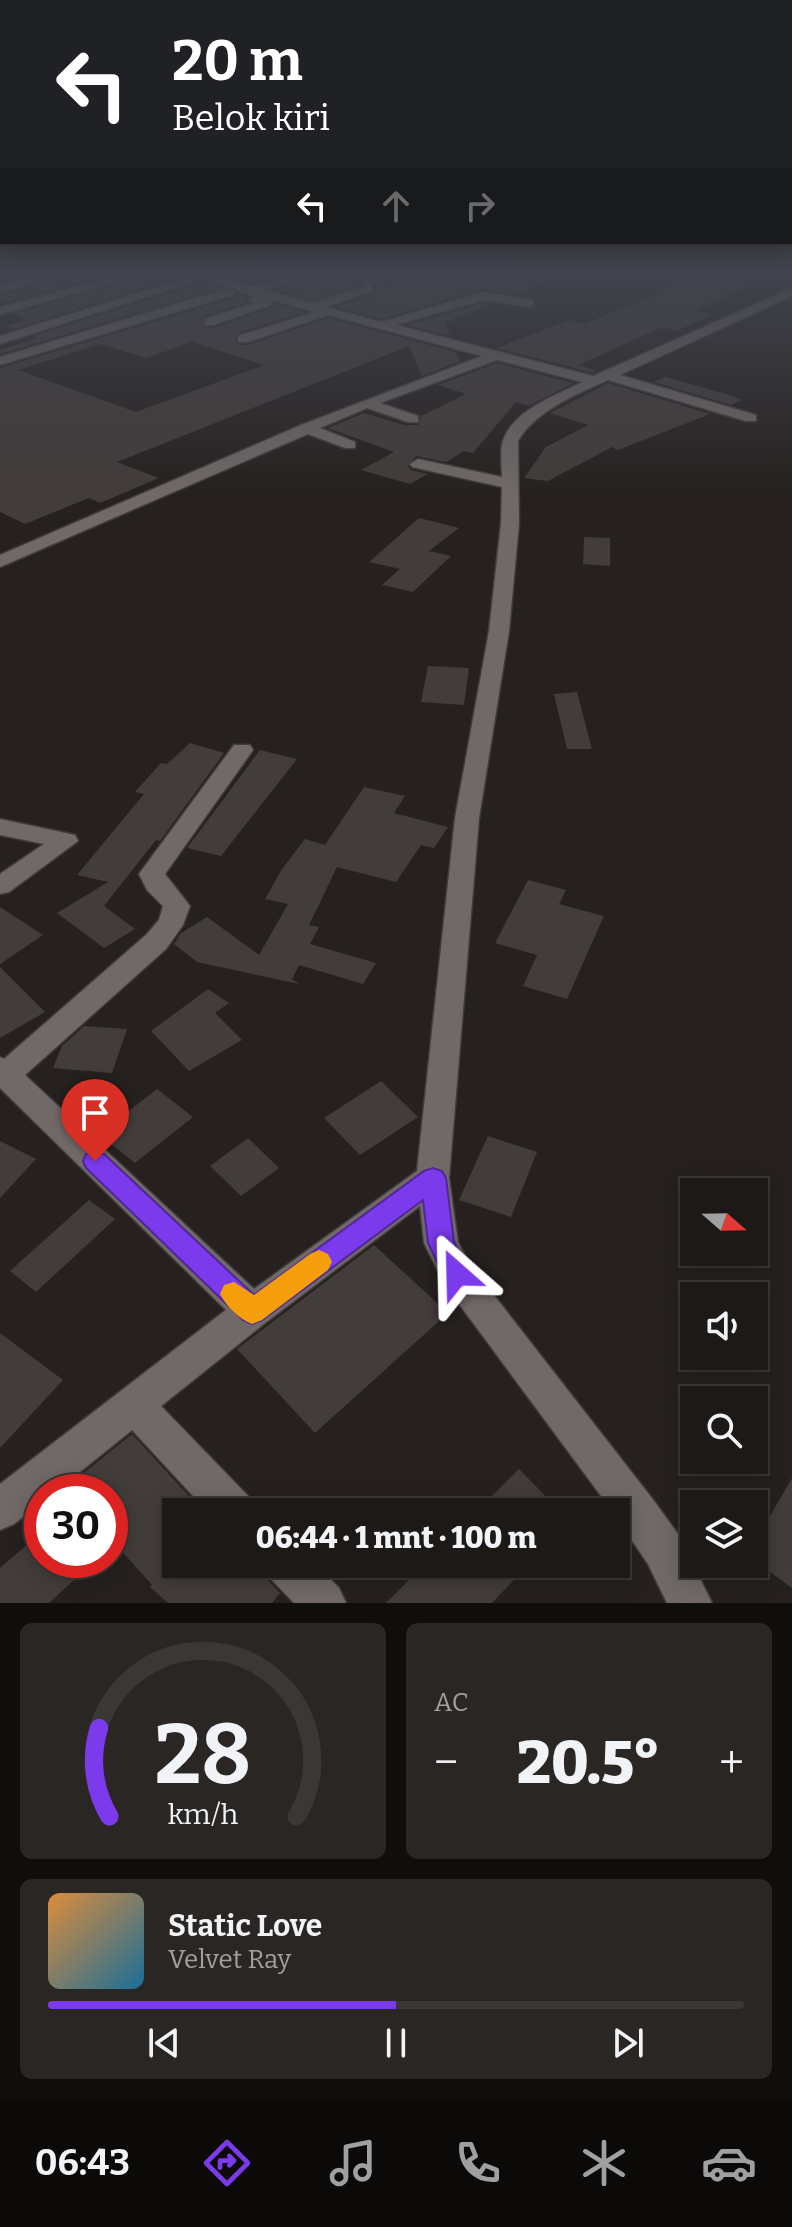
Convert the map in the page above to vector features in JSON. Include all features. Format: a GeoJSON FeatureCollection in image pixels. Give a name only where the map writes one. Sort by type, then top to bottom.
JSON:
{"type":"FeatureCollection","features":[{"type":"Feature","properties":{"kind":"street"},"geometry":{"type":"LineString","coordinates":[[0,361],[50,346]]}},
{"type":"Feature","properties":{"kind":"street"},"geometry":{"type":"LineString","coordinates":[[458,346],[602,378],[751,418]]}},
{"type":"Feature","properties":{"kind":"street"},"geometry":{"type":"LineString","coordinates":[[675,346],[534,413],[518,427],[510,441],[511,484],[499,631],[467,818],[444,1036],[433,1178],[441,1243],[457,1274],[640,1515],[663,1549],[691,1602]]}},
{"type":"Feature","properties":{"kind":"street"},"geometry":{"type":"LineString","coordinates":[[0,562],[306,428],[494,356]]}},
{"type":"Feature","properties":{"kind":"street"},"geometry":{"type":"LineString","coordinates":[[366,403],[413,419]]}},
{"type":"Feature","properties":{"kind":"street"},"geometry":{"type":"LineString","coordinates":[[306,428],[350,445]]}},
{"type":"Feature","properties":{"kind":"street"},"geometry":{"type":"LineString","coordinates":[[418,464],[511,484]]}},
{"type":"Feature","properties":{"kind":"street"},"geometry":{"type":"LineString","coordinates":[[242,750],[152,874],[153,880],[175,902],[177,914],[172,923],[156,942],[3,1072],[252,1311]]}},
{"type":"Feature","properties":{"kind":"street"},"geometry":{"type":"LineString","coordinates":[[0,827],[66,841],[0,886]]}},
{"type":"Feature","properties":{"kind":"street"},"geometry":{"type":"LineString","coordinates":[[0,1510],[252,1311],[433,1178]]}},
{"type":"Feature","properties":{"kind":"street"},"geometry":{"type":"LineString","coordinates":[[134,1405],[223,1498]]}},
{"type":"Feature","properties":{"kind":"street"},"geometry":{"type":"LineString","coordinates":[[300,1578],[324,1603]]}},
{"type":"Feature","properties":{"kind":"building"},"geometry":{"type":"Polygon","coordinates":[[[13,346],[27,346],[0,354],[0,350],[13,346]]]}},
{"type":"Feature","properties":{"kind":"building"},"geometry":{"type":"Polygon","coordinates":[[[74,346],[94,346],[18,370],[136,412],[264,365],[204,346],[433,346],[456,352],[460,361],[422,376],[409,346],[117,462],[159,478],[100,503],[89,498],[25,524],[0,512],[0,368],[74,346]]]}},
{"type":"Feature","properties":{"kind":"building"},"geometry":{"type":"Polygon","coordinates":[[[106,346],[181,346],[146,358],[106,346]]]}},
{"type":"Feature","properties":{"kind":"building"},"geometry":{"type":"Polygon","coordinates":[[[621,346],[579,365],[597,371],[593,373],[496,348],[621,346]]]}},
{"type":"Feature","properties":{"kind":"building"},"geometry":{"type":"Polygon","coordinates":[[[497,363],[573,383],[529,406],[516,402],[473,453],[464,451],[446,462],[416,456],[408,466],[411,470],[428,474],[410,484],[361,470],[394,452],[328,428],[364,413],[404,425],[418,425],[421,416],[466,394],[438,385],[497,363]]]}},
{"type":"Feature","properties":{"kind":"building"},"geometry":{"type":"Polygon","coordinates":[[[665,377],[742,400],[731,405],[654,382],[665,377]]]}},
{"type":"Feature","properties":{"kind":"building"},"geometry":{"type":"Polygon","coordinates":[[[608,383],[710,414],[618,450],[612,447],[548,481],[524,478],[546,447],[588,425],[550,413],[608,383]]]}},
{"type":"Feature","properties":{"kind":"building"},"geometry":{"type":"Polygon","coordinates":[[[419,518],[459,528],[429,551],[451,556],[413,592],[382,585],[400,569],[369,562],[419,518]]]}},
{"type":"Feature","properties":{"kind":"building"},"geometry":{"type":"Polygon","coordinates":[[[584,537],[610,538],[610,566],[583,564],[584,537]]]}},
{"type":"Feature","properties":{"kind":"building"},"geometry":{"type":"Polygon","coordinates":[[[428,666],[469,668],[464,705],[421,702],[428,666]]]}},
{"type":"Feature","properties":{"kind":"building"},"geometry":{"type":"Polygon","coordinates":[[[577,692],[592,749],[567,749],[554,694],[577,692]]]}},
{"type":"Feature","properties":{"kind":"building"},"geometry":{"type":"Polygon","coordinates":[[[190,743],[224,753],[160,841],[156,840],[104,906],[135,929],[104,948],[57,913],[108,882],[77,875],[144,794],[135,792],[161,763],[167,764],[190,743]]]}},
{"type":"Feature","properties":{"kind":"building"},"geometry":{"type":"Polygon","coordinates":[[[260,750],[297,759],[221,856],[187,848],[260,750]]]}},
{"type":"Feature","properties":{"kind":"building"},"geometry":{"type":"Polygon","coordinates":[[[364,787],[405,796],[394,813],[448,827],[434,848],[421,845],[396,882],[337,867],[309,925],[319,927],[310,944],[376,963],[363,984],[299,965],[292,979],[299,984],[197,962],[174,944],[181,933],[207,917],[259,955],[288,904],[265,899],[282,869],[305,839],[325,845],[364,787]]]}},
{"type":"Feature","properties":{"kind":"building"},"geometry":{"type":"Polygon","coordinates":[[[528,880],[566,890],[559,904],[604,916],[567,999],[523,986],[537,955],[495,943],[528,880]]]}},
{"type":"Feature","properties":{"kind":"building"},"geometry":{"type":"Polygon","coordinates":[[[0,907],[43,935],[0,964],[0,907]]]}},
{"type":"Feature","properties":{"kind":"building"},"geometry":{"type":"Polygon","coordinates":[[[0,967],[45,1012],[0,1038],[0,967]]]}},
{"type":"Feature","properties":{"kind":"building"},"geometry":{"type":"Polygon","coordinates":[[[208,989],[229,1003],[215,1013],[242,1040],[189,1071],[151,1031],[208,989]]]}},
{"type":"Feature","properties":{"kind":"building"},"geometry":{"type":"Polygon","coordinates":[[[84,1026],[127,1029],[112,1073],[53,1068],[62,1046],[84,1026]]]}},
{"type":"Feature","properties":{"kind":"building"},"geometry":{"type":"Polygon","coordinates":[[[381,1081],[418,1117],[360,1155],[324,1118],[381,1081]]]}},
{"type":"Feature","properties":{"kind":"building"},"geometry":{"type":"Polygon","coordinates":[[[157,1089],[193,1117],[135,1163],[99,1134],[157,1089]]]}},
{"type":"Feature","properties":{"kind":"building"},"geometry":{"type":"Polygon","coordinates":[[[488,1136],[537,1152],[511,1217],[459,1200],[488,1136]]]}},
{"type":"Feature","properties":{"kind":"building"},"geometry":{"type":"Polygon","coordinates":[[[248,1138],[279,1168],[241,1196],[210,1166],[248,1138]]]}},
{"type":"Feature","properties":{"kind":"building"},"geometry":{"type":"Polygon","coordinates":[[[0,1141],[36,1159],[0,1198],[0,1141]]]}},
{"type":"Feature","properties":{"kind":"building"},"geometry":{"type":"Polygon","coordinates":[[[89,1200],[115,1219],[36,1292],[10,1271],[89,1200]]]}},
{"type":"Feature","properties":{"kind":"building"},"geometry":{"type":"Polygon","coordinates":[[[374,1245],[448,1313],[315,1433],[237,1349],[374,1245]]]}},
{"type":"Feature","properties":{"kind":"building"},"geometry":{"type":"Polygon","coordinates":[[[0,1333],[63,1380],[0,1448],[0,1333]]]}},
{"type":"Feature","properties":{"kind":"building"},"geometry":{"type":"Polygon","coordinates":[[[132,1434],[189,1496],[162,1498],[162,1578],[267,1578],[280,1593],[272,1603],[168,1603],[150,1587],[152,1585],[128,1558],[128,1474],[82,1474],[132,1434]]]}},
{"type":"Feature","properties":{"kind":"building"},"geometry":{"type":"Polygon","coordinates":[[[519,1469],[547,1498],[490,1498],[519,1469]]]}},
{"type":"Feature","properties":{"kind":"building"},"geometry":{"type":"Polygon","coordinates":[[[792,1478],[792,1588],[768,1570],[768,1520],[792,1478]]]}},
{"type":"Feature","properties":{"kind":"building"},"geometry":{"type":"Polygon","coordinates":[[[24,1547],[24,1578],[76,1578],[49,1603],[0,1603],[0,1568],[24,1547]]]}},
{"type":"Feature","properties":{"kind":"building"},"geometry":{"type":"Polygon","coordinates":[[[411,1578],[516,1578],[492,1603],[386,1603],[411,1578]]]}},
{"type":"Feature","properties":{"kind":"slow traffic"},"geometry":{"type":"LineString","coordinates":[[234,1294],[252,1311],[319,1262]]}},
{"type":"Feature","properties":{"kind":"route"},"geometry":{"type":"LineString","coordinates":[[95,1161],[252,1311],[433,1178],[441,1243],[457,1274]]}}]}
